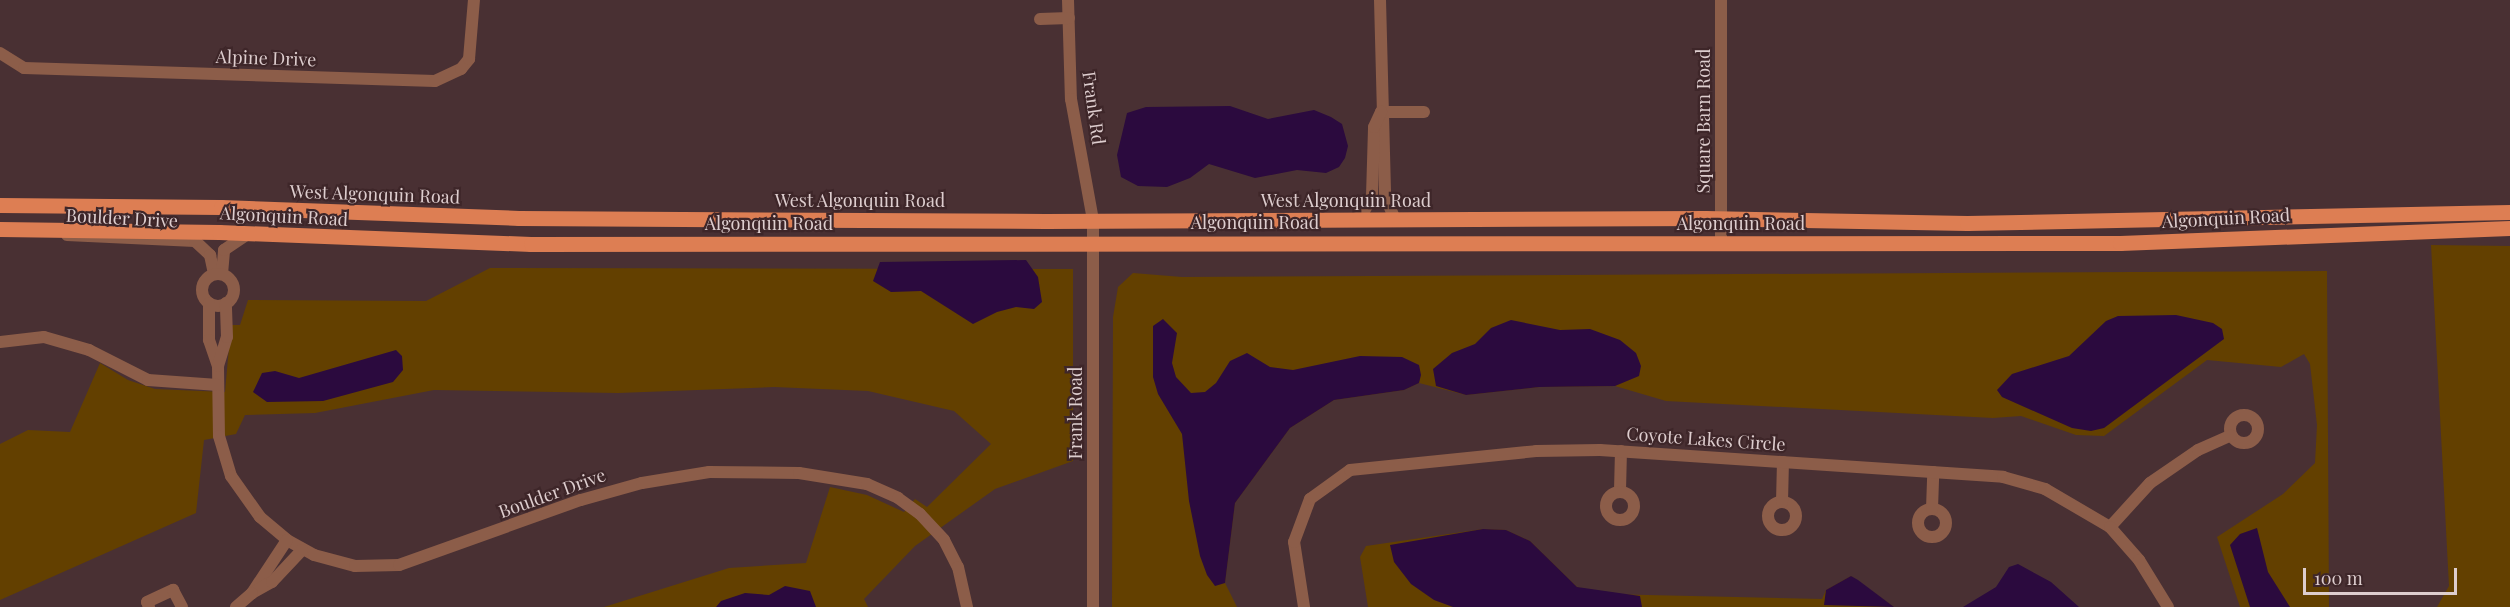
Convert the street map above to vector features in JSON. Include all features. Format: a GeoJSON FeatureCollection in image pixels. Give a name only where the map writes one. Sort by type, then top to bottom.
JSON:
{"type":"FeatureCollection","features":[{"type":"Feature","properties":{"kind":"main road","name":"West Algonquin Road"},"geometry":{"type":"LineString","coordinates":[[0,205],[221,207],[530,218],[1395,220],[1720,218]]}},
{"type":"Feature","properties":{"kind":"main road","name":"Algonquin Road"},"geometry":{"type":"LineString","coordinates":[[1720,218],[1967,223],[2510,212]]}},
{"type":"Feature","properties":{"kind":"main road","name":"Algonquin Road"},"geometry":{"type":"LineString","coordinates":[[0,229],[249,233],[531,244],[1092,241],[2120,243],[2510,228]]}},
{"type":"Feature","properties":{"kind":"street","name":"Alpine Drive"},"geometry":{"type":"LineString","coordinates":[[0,53],[24,68],[435,81],[461,69],[469,59],[474,0]]}},
{"type":"Feature","properties":{"kind":"street","name":"Frank Rd"},"geometry":{"type":"LineString","coordinates":[[1068,0],[1071,99],[1092,220]]}},
{"type":"Feature","properties":{"kind":"street"},"geometry":{"type":"LineString","coordinates":[[1380,0],[1381,112],[1385,196],[1395,220]]}},
{"type":"Feature","properties":{"kind":"street","name":"Square Barn Road"},"geometry":{"type":"LineString","coordinates":[[1721,0],[1721,242]]}},
{"type":"Feature","properties":{"kind":"street"},"geometry":{"type":"LineString","coordinates":[[1040,19],[1069,18]]}},
{"type":"Feature","properties":{"kind":"street"},"geometry":{"type":"LineString","coordinates":[[1381,112],[1424,112]]}},
{"type":"Feature","properties":{"kind":"street"},"geometry":{"type":"LineString","coordinates":[[1351,220],[1361,216],[1369,207],[1374,127],[1381,112]]}},
{"type":"Feature","properties":{"kind":"street","name":"Frank Road"},"geometry":{"type":"LineString","coordinates":[[1092,220],[1093,607]]}},
{"type":"Feature","properties":{"kind":"street","name":"Boulder Drive"},"geometry":{"type":"LineString","coordinates":[[43,229],[77,237],[195,241],[207,249],[218,274],[234,287],[226,303],[227,337],[218,366],[219,436],[231,476],[260,517],[302,549],[355,566],[399,565],[581,500],[642,483],[709,472],[799,473],[873,486],[920,514],[944,540],[958,567],[967,607]]}},
{"type":"Feature","properties":{"kind":"street","name":"Boulder Drive"},"geometry":{"type":"LineString","coordinates":[[218,366],[209,340],[209,303],[203,295],[203,284],[218,274],[225,250],[249,233]]}},
{"type":"Feature","properties":{"kind":"street"},"geometry":{"type":"LineString","coordinates":[[209,303],[226,303]]}},
{"type":"Feature","properties":{"kind":"street"},"geometry":{"type":"LineString","coordinates":[[0,342],[44,337],[89,350],[148,380],[218,385]]}},
{"type":"Feature","properties":{"kind":"street"},"geometry":{"type":"LineString","coordinates":[[2110,527],[2150,483],[2198,450],[2231,435]]}},
{"type":"Feature","properties":{"kind":"street","name":"Coyote Lakes Circle"},"geometry":{"type":"LineString","coordinates":[[1304,607],[1294,542],[1310,499],[1350,470],[1536,451],[1621,451],[2002,477],[2045,489],[2110,527],[2139,560],[2168,607]]}},
{"type":"Feature","properties":{"kind":"street"},"geometry":{"type":"LineString","coordinates":[[1620,491],[1621,451]]}},
{"type":"Feature","properties":{"kind":"street"},"geometry":{"type":"LineString","coordinates":[[1782,502],[1783,462]]}},
{"type":"Feature","properties":{"kind":"street"},"geometry":{"type":"LineString","coordinates":[[1932,472],[1932,509]]}},
{"type":"Feature","properties":{"kind":"street"},"geometry":{"type":"LineString","coordinates":[[252,593],[288,540]]}},
{"type":"Feature","properties":{"kind":"street"},"geometry":{"type":"LineString","coordinates":[[236,607],[252,593],[272,582],[302,549]]}},
{"type":"Feature","properties":{"kind":"street"},"geometry":{"type":"LineString","coordinates":[[149,607],[147,602],[173,590],[182,607]]}},
{"type":"Feature","properties":{"kind":"shaded area"},"geometry":{"type":"Polygon","coordinates":[[[1230,106],[1268,119],[1314,110],[1331,117],[1342,124],[1348,146],[1345,158],[1339,167],[1326,173],[1297,170],[1255,178],[1209,164],[1190,178],[1167,187],[1138,186],[1121,177],[1117,155],[1127,113],[1146,107],[1230,106]]]}},
{"type":"Feature","properties":{"kind":"shaded area"},"geometry":{"type":"Polygon","coordinates":[[[2431,245],[2510,246],[2510,607],[2437,607],[2449,586],[2431,245]]]}},
{"type":"Feature","properties":{"kind":"shaded area"},"geometry":{"type":"Polygon","coordinates":[[[1026,260],[1038,277],[1042,302],[1034,309],[1016,307],[997,312],[973,324],[921,291],[891,292],[873,281],[880,262],[1026,260]]]}},
{"type":"Feature","properties":{"kind":"shaded area"},"geometry":{"type":"Polygon","coordinates":[[[490,268],[1073,269],[1073,461],[995,489],[915,546],[864,599],[868,607],[604,607],[729,568],[806,563],[830,487],[867,495],[904,512],[915,499],[927,507],[991,444],[954,411],[868,391],[774,387],[618,393],[434,390],[315,413],[245,415],[236,434],[204,440],[196,513],[0,600],[0,444],[28,430],[70,432],[100,363],[128,380],[155,389],[225,392],[231,325],[240,325],[248,300],[426,301],[490,268]]]}},
{"type":"Feature","properties":{"kind":"shaded area"},"geometry":{"type":"Polygon","coordinates":[[[2327,271],[2329,607],[2240,607],[2217,537],[2283,494],[2315,463],[2317,425],[2310,364],[2304,354],[2281,367],[2207,360],[2104,436],[2076,435],[2021,416],[1993,418],[1666,401],[1615,386],[1539,387],[1466,395],[1419,383],[1404,390],[1334,400],[1290,428],[1235,503],[1225,583],[1237,607],[1112,607],[1113,317],[1118,287],[1133,273],[1182,277],[2327,271]]]}},
{"type":"Feature","properties":{"kind":"shaded area"},"geometry":{"type":"Polygon","coordinates":[[[2176,315],[2213,323],[2222,329],[2224,339],[2104,428],[2091,431],[2072,428],[2002,397],[1997,390],[2012,374],[2069,356],[2106,321],[2118,316],[2176,315]]]}},
{"type":"Feature","properties":{"kind":"shaded area"},"geometry":{"type":"Polygon","coordinates":[[[1163,319],[1177,333],[1172,363],[1176,377],[1191,393],[1205,392],[1216,383],[1230,361],[1247,353],[1270,367],[1293,370],[1360,356],[1402,357],[1419,365],[1421,375],[1419,383],[1404,390],[1334,400],[1290,428],[1235,503],[1225,583],[1215,586],[1207,575],[1200,556],[1189,501],[1182,434],[1158,394],[1153,377],[1153,326],[1163,319]]]}},
{"type":"Feature","properties":{"kind":"shaded area"},"geometry":{"type":"Polygon","coordinates":[[[1511,320],[1560,330],[1590,329],[1620,340],[1636,353],[1641,366],[1639,376],[1615,386],[1539,387],[1466,395],[1436,386],[1433,369],[1452,353],[1475,344],[1491,328],[1511,320]]]}},
{"type":"Feature","properties":{"kind":"shaded area"},"geometry":{"type":"Polygon","coordinates":[[[396,350],[402,356],[403,370],[393,382],[323,401],[267,402],[253,392],[262,373],[275,371],[299,378],[396,350]]]}},
{"type":"Feature","properties":{"kind":"shaded area"},"geometry":{"type":"Polygon","coordinates":[[[2257,528],[2268,572],[2290,607],[2250,607],[2230,545],[2240,534],[2257,528]]]}},
{"type":"Feature","properties":{"kind":"shaded area"},"geometry":{"type":"Polygon","coordinates":[[[1483,529],[1506,530],[1530,541],[1577,587],[1603,594],[1822,599],[1826,590],[1851,576],[1894,607],[1368,607],[1360,557],[1366,546],[1483,529]]]}},
{"type":"Feature","properties":{"kind":"shaded area"},"geometry":{"type":"Polygon","coordinates":[[[1483,529],[1506,530],[1530,541],[1577,587],[1640,596],[1642,607],[1453,607],[1434,600],[1411,584],[1394,562],[1390,545],[1483,529]]]}},
{"type":"Feature","properties":{"kind":"shaded area"},"geometry":{"type":"Polygon","coordinates":[[[2018,564],[2051,582],[2079,607],[1963,607],[1996,587],[2009,567],[2018,564]]]}},
{"type":"Feature","properties":{"kind":"shaded area"},"geometry":{"type":"Polygon","coordinates":[[[1851,576],[1894,607],[1824,605],[1826,590],[1851,576]]]}},
{"type":"Feature","properties":{"kind":"shaded area"},"geometry":{"type":"Polygon","coordinates":[[[785,586],[810,591],[816,607],[716,607],[721,601],[745,593],[769,595],[785,586]]]}}]}
